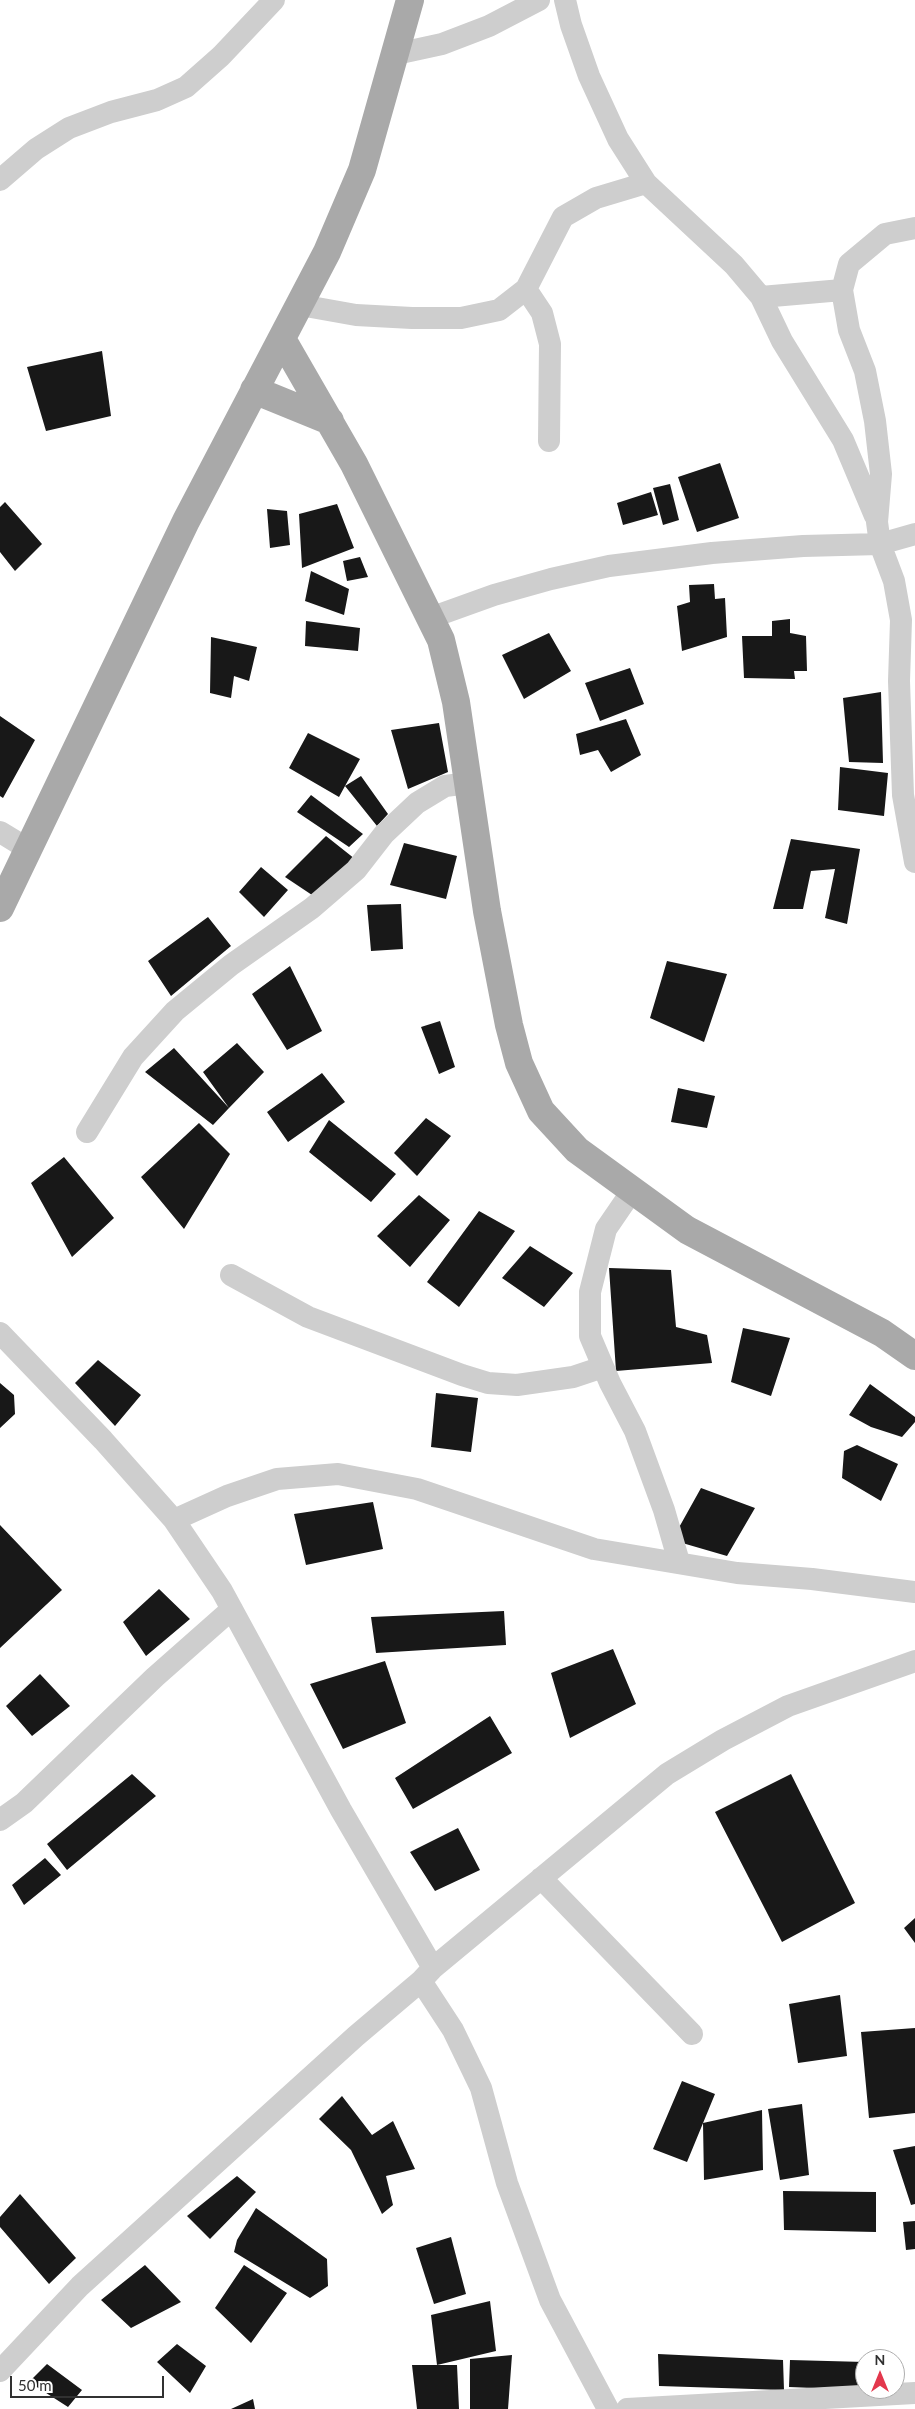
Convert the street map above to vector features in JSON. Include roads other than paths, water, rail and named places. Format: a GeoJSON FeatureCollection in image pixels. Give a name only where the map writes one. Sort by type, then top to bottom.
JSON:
{"type":"FeatureCollection","features":[{"type":"Feature","properties":{"kind":"main road"},"geometry":{"type":"LineString","coordinates":[[0,908],[186,521],[327,252],[362,170],[410,0]]}},
{"type":"Feature","properties":{"kind":"main road"},"geometry":{"type":"LineString","coordinates":[[282,339],[330,421],[441,640],[456,702],[487,911],[509,1025],[519,1063],[541,1111],[577,1150],[687,1230],[882,1333],[915,1356]]}},
{"type":"Feature","properties":{"kind":"main road"},"geometry":{"type":"LineString","coordinates":[[254,390],[330,421]]}},
{"type":"Feature","properties":{"kind":"street"},"geometry":{"type":"LineString","coordinates":[[0,180],[36,149],[69,128],[111,112],[157,100],[186,87],[221,56],[274,0]]}},
{"type":"Feature","properties":{"kind":"street"},"geometry":{"type":"LineString","coordinates":[[396,54],[442,44],[489,26],[539,0]]}},
{"type":"Feature","properties":{"kind":"street"},"geometry":{"type":"LineString","coordinates":[[565,0],[588,76],[618,139],[646,183],[734,265],[761,297],[782,341],[843,440],[877,522]]}},
{"type":"Feature","properties":{"kind":"street"},"geometry":{"type":"LineString","coordinates":[[300,305],[356,315],[461,318],[499,310],[526,289],[563,217],[596,198],[646,183]]}},
{"type":"Feature","properties":{"kind":"street"},"geometry":{"type":"LineString","coordinates":[[915,228],[885,234],[849,264],[842,290],[849,330],[865,371],[875,421],[881,474],[877,522],[880,544],[908,620],[899,681],[903,795],[915,862]]}},
{"type":"Feature","properties":{"kind":"street"},"geometry":{"type":"LineString","coordinates":[[526,289],[542,313],[550,344],[549,441]]}},
{"type":"Feature","properties":{"kind":"street"},"geometry":{"type":"LineString","coordinates":[[761,297],[842,290]]}},
{"type":"Feature","properties":{"kind":"street"},"geometry":{"type":"LineString","coordinates":[[430,618],[503,592],[609,566],[712,552],[803,546],[880,544],[915,534]]}},
{"type":"Feature","properties":{"kind":"street"},"geometry":{"type":"LineString","coordinates":[[87,1132],[133,1057],[175,1010],[231,965],[312,908],[356,870],[384,834],[416,803],[445,786],[469,783]]}},
{"type":"Feature","properties":{"kind":"street"},"geometry":{"type":"LineString","coordinates":[[0,832],[28,850]]}},
{"type":"Feature","properties":{"kind":"street"},"geometry":{"type":"LineString","coordinates":[[632,1190],[606,1230],[590,1292],[590,1336],[603,1368],[635,1431],[664,1510],[679,1562]]}},
{"type":"Feature","properties":{"kind":"street"},"geometry":{"type":"LineString","coordinates":[[231,1275],[308,1317],[453,1372],[488,1383],[517,1385],[573,1377],[603,1368]]}},
{"type":"Feature","properties":{"kind":"street"},"geometry":{"type":"LineString","coordinates":[[0,1333],[103,1440],[174,1520],[222,1591],[341,1810],[427,1975],[481,2088],[508,2183],[550,2300],[608,2409]]}},
{"type":"Feature","properties":{"kind":"street"},"geometry":{"type":"LineString","coordinates":[[174,1520],[226,1496],[277,1479],[338,1474],[416,1489],[594,1549],[737,1573],[812,1579],[915,1592]]}},
{"type":"Feature","properties":{"kind":"street"},"geometry":{"type":"LineString","coordinates":[[0,1820],[24,1803],[155,1677],[232,1609]]}},
{"type":"Feature","properties":{"kind":"street"},"geometry":{"type":"LineString","coordinates":[[0,2371],[80,2286],[356,2036],[541,1878],[667,1774],[723,1740],[788,1706],[915,1661]]}},
{"type":"Feature","properties":{"kind":"street"},"geometry":{"type":"LineString","coordinates":[[541,1878],[692,2034]]}},
{"type":"Feature","properties":{"kind":"street"},"geometry":{"type":"LineString","coordinates":[[627,2409],[915,2394]]}}]}
